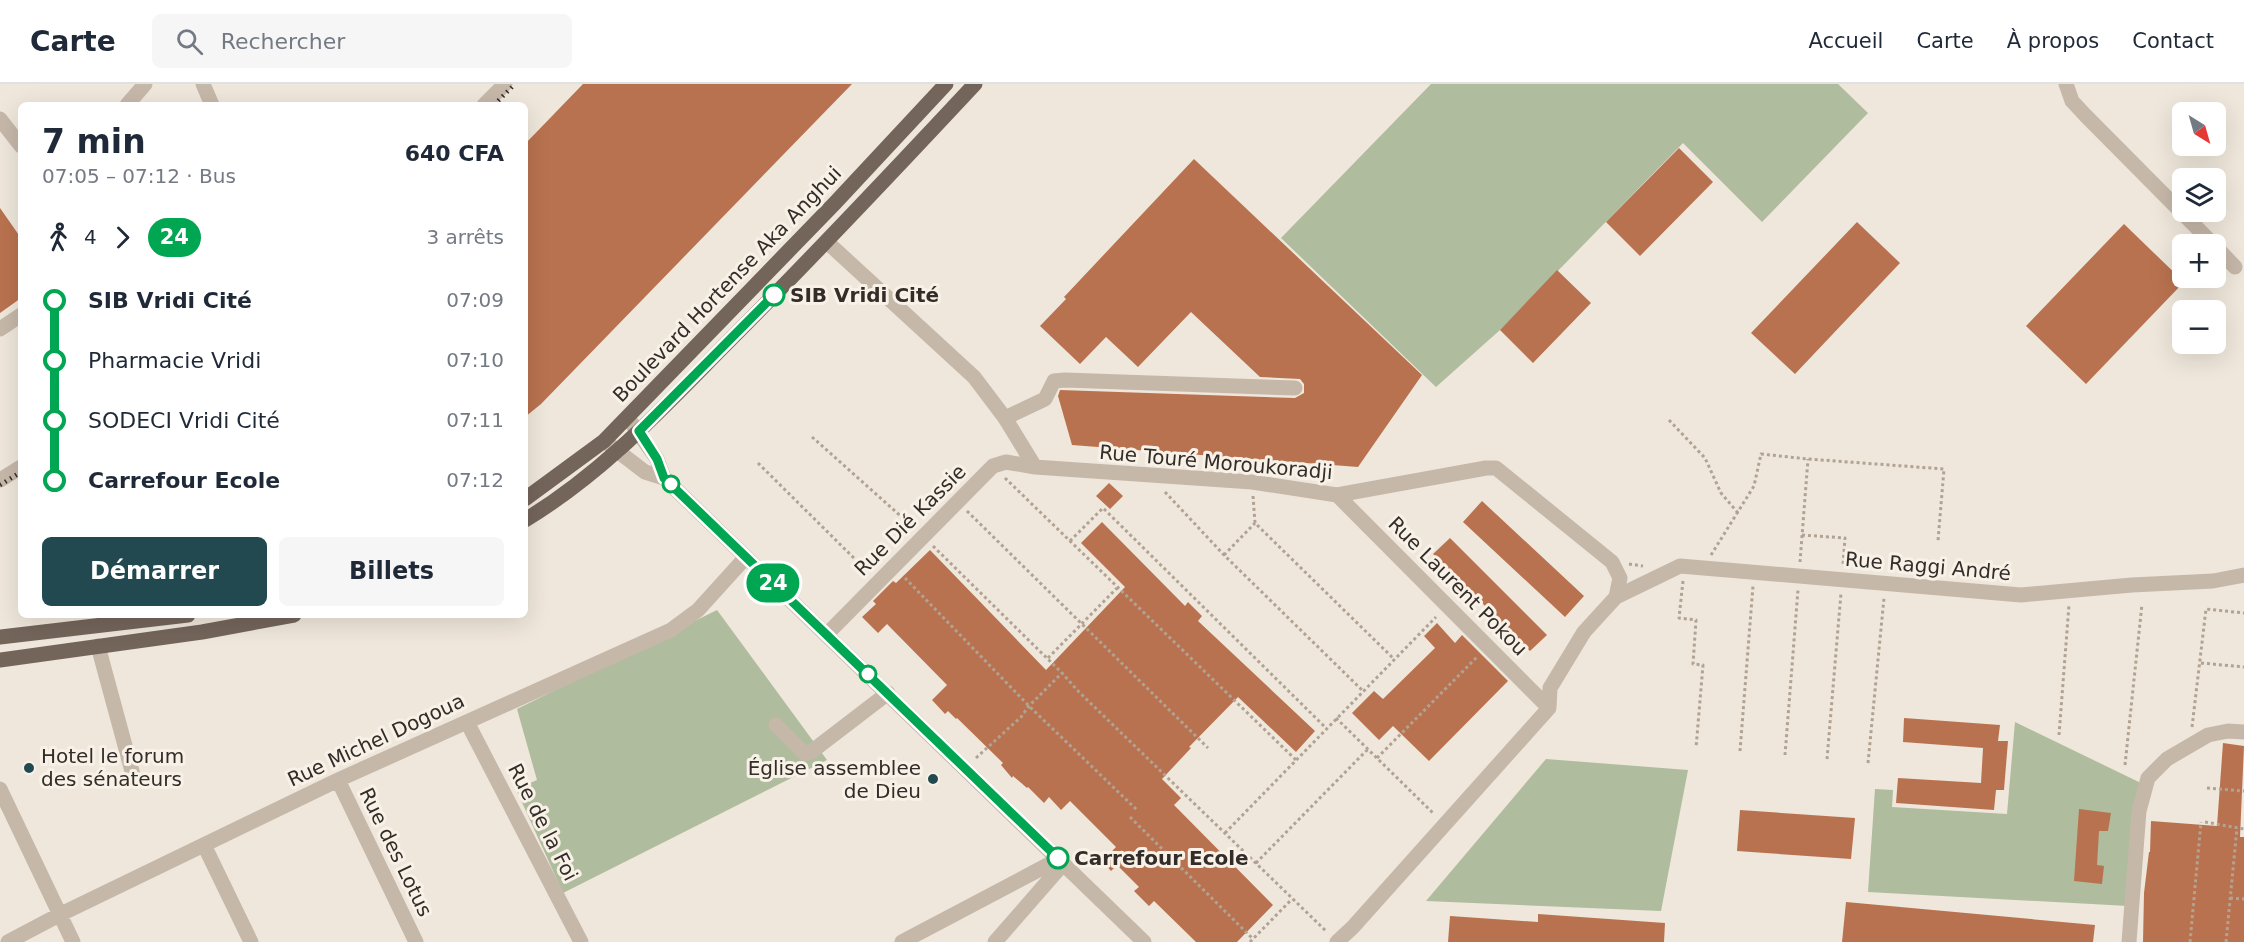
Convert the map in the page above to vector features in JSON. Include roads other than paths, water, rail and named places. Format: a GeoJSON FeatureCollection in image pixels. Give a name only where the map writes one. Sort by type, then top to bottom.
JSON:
{"type":"FeatureCollection","features":[{"type":"Feature","properties":{"kind":"main road","name":"Boulevard Hortense Aka Anghui"},"geometry":{"type":"LineString","coordinates":[[528,497],[604,441],[628,418],[946,84]]}},
{"type":"Feature","properties":{"kind":"main road","name":"Boulevard Hortense Aka Anghui"},"geometry":{"type":"LineString","coordinates":[[528,518],[575,486],[639,431],[827,242],[975,84]]}},
{"type":"Feature","properties":{"kind":"main road"},"geometry":{"type":"LineString","coordinates":[[0,637],[162,618]]}},
{"type":"Feature","properties":{"kind":"main road"},"geometry":{"type":"LineString","coordinates":[[0,660],[202,632],[278,618]]}},
{"type":"Feature","properties":{"kind":"street"},"geometry":{"type":"LineString","coordinates":[[130,102],[145,84]]}},
{"type":"Feature","properties":{"kind":"street"},"geometry":{"type":"LineString","coordinates":[[203,84],[211,102]]}},
{"type":"Feature","properties":{"kind":"street"},"geometry":{"type":"LineString","coordinates":[[487,102],[506,84]]}},
{"type":"Feature","properties":{"kind":"street"},"geometry":{"type":"LineString","coordinates":[[2066,84],[2072,101],[2202,234]]}},
{"type":"Feature","properties":{"kind":"street"},"geometry":{"type":"LineString","coordinates":[[0,119],[18,142]]}},
{"type":"Feature","properties":{"kind":"street"},"geometry":{"type":"LineString","coordinates":[[827,242],[974,377],[1005,418],[1035,467]]}},
{"type":"Feature","properties":{"kind":"street"},"geometry":{"type":"LineString","coordinates":[[2226,258],[2235,267]]}},
{"type":"Feature","properties":{"kind":"street"},"geometry":{"type":"LineString","coordinates":[[0,329],[18,317]]}},
{"type":"Feature","properties":{"kind":"street"},"geometry":{"type":"LineString","coordinates":[[1005,418],[1045,399],[1054,381],[1296,388]]}},
{"type":"Feature","properties":{"kind":"street"},"geometry":{"type":"LineString","coordinates":[[628,418],[657,459],[664,478],[1144,942]]}},
{"type":"Feature","properties":{"kind":"street"},"geometry":{"type":"LineString","coordinates":[[604,441],[645,472],[664,478]]}},
{"type":"Feature","properties":{"kind":"street","name":"Rue Dié Kassie"},"geometry":{"type":"LineString","coordinates":[[827,634],[993,466],[1006,462],[1035,467]]}},
{"type":"Feature","properties":{"kind":"street","name":"Rue Touré Moroukoradji"},"geometry":{"type":"LineString","coordinates":[[1035,467],[1252,482],[1337,495],[1496,468],[1612,561],[1620,578],[1616,597]]}},
{"type":"Feature","properties":{"kind":"street"},"geometry":{"type":"LineString","coordinates":[[0,480],[18,469]]}},
{"type":"Feature","properties":{"kind":"street","name":"Rue Laurent Pokou"},"geometry":{"type":"LineString","coordinates":[[1337,495],[1489,645],[1549,708]]}},
{"type":"Feature","properties":{"kind":"street","name":"Rue Michel Dogoua"},"geometry":{"type":"LineString","coordinates":[[8,942],[338,780],[671,630],[698,610],[746,557]]}},
{"type":"Feature","properties":{"kind":"street","name":"Rue Raggi André"},"geometry":{"type":"LineString","coordinates":[[1616,597],[1680,566],[2021,595],[2132,585],[2213,581],[2244,575]]}},
{"type":"Feature","properties":{"kind":"street"},"geometry":{"type":"LineString","coordinates":[[1333,938],[1353,927],[1446,826],[1549,708],[1550,688],[1561,667],[1584,632],[1616,597]]}},
{"type":"Feature","properties":{"kind":"street"},"geometry":{"type":"LineString","coordinates":[[98,646],[133,775]]}},
{"type":"Feature","properties":{"kind":"street"},"geometry":{"type":"LineString","coordinates":[[776,725],[805,754],[811,752],[888,693]]}},
{"type":"Feature","properties":{"kind":"street","name":"Rue de la Foi"},"geometry":{"type":"LineString","coordinates":[[467,722],[581,942]]}},
{"type":"Feature","properties":{"kind":"street"},"geometry":{"type":"LineString","coordinates":[[2129,942],[2139,811],[2148,778],[2167,759],[2208,735],[2228,731],[2244,732]]}},
{"type":"Feature","properties":{"kind":"street","name":"Rue des Lotus"},"geometry":{"type":"LineString","coordinates":[[338,780],[416,942]]}},
{"type":"Feature","properties":{"kind":"street"},"geometry":{"type":"LineString","coordinates":[[0,789],[73,942]]}},
{"type":"Feature","properties":{"kind":"street"},"geometry":{"type":"LineString","coordinates":[[204,845],[251,942]]}},
{"type":"Feature","properties":{"kind":"street"},"geometry":{"type":"LineString","coordinates":[[902,942],[1061,862]]}},
{"type":"Feature","properties":{"kind":"street"},"geometry":{"type":"LineString","coordinates":[[995,942],[1061,862]]}},
{"type":"Feature","properties":{"kind":"railway"},"geometry":{"type":"LineString","coordinates":[[497,102],[515,84]]}},
{"type":"Feature","properties":{"kind":"railway"},"geometry":{"type":"LineString","coordinates":[[0,485],[18,474]]}},
{"type":"Feature","properties":{"kind":"place","name":"SIB Vridi Cité"},"geometry":{"type":"Point","coordinates":[774,295]}},
{"type":"Feature","properties":{"kind":"place","name":"Hotel le forum des sénateurs"},"geometry":{"type":"Point","coordinates":[29,768]}},
{"type":"Feature","properties":{"kind":"place","name":"Église assemblee de Dieu"},"geometry":{"type":"Point","coordinates":[933,779]}},
{"type":"Feature","properties":{"kind":"place","name":"Carrefour Ecole"},"geometry":{"type":"Point","coordinates":[1058,858]}}]}
